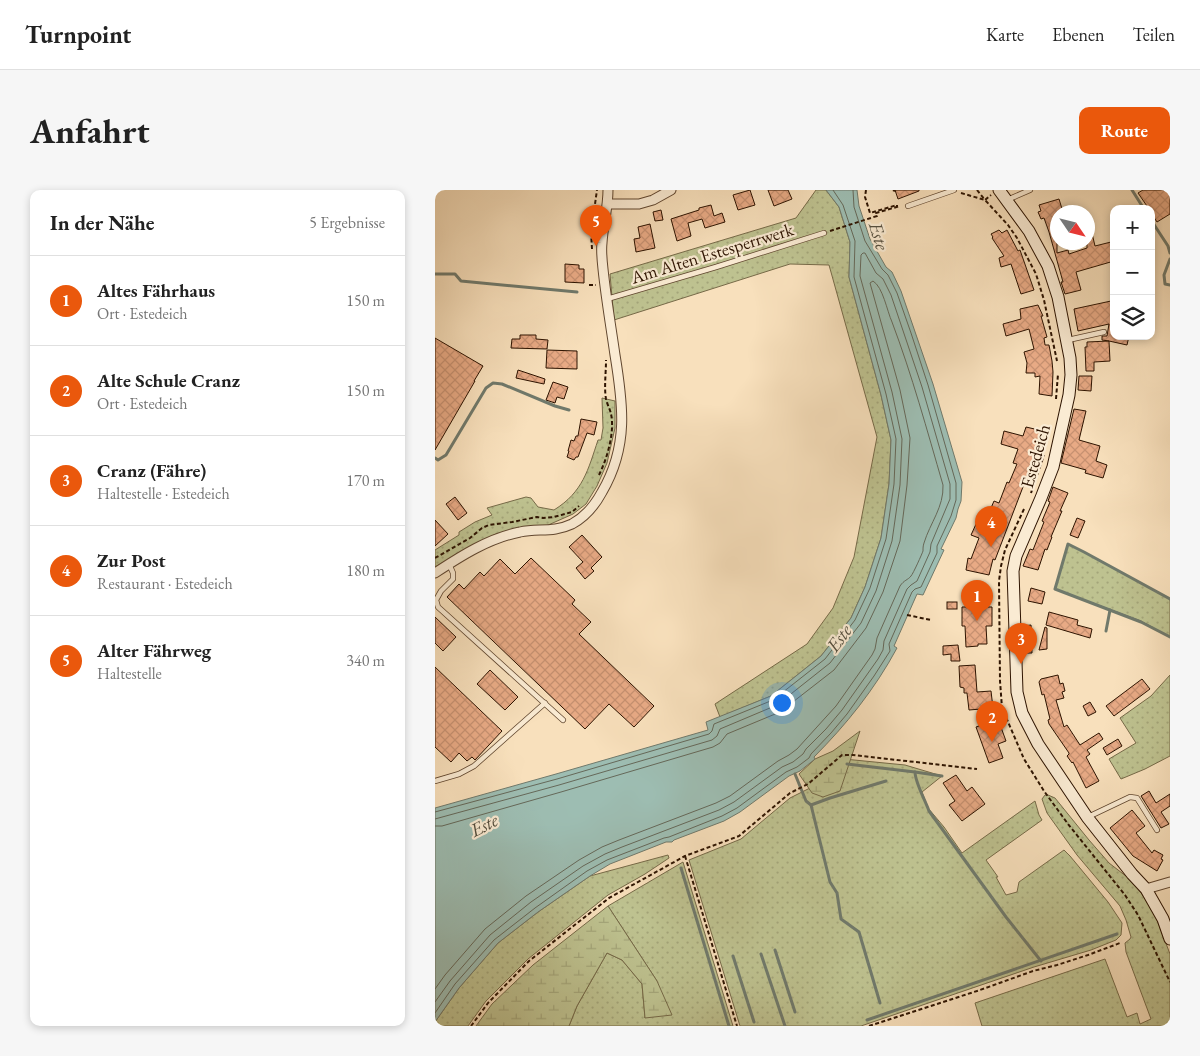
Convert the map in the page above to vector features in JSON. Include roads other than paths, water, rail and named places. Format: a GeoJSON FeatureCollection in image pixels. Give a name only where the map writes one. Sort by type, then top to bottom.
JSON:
{"type":"FeatureCollection","features":[{"type":"Feature","properties":{"kind":"street"},"geometry":{"type":"LineString","coordinates":[[435,573],[489,542],[523,531],[555,530],[572,524],[587,512],[599,498],[609,479],[620,442],[622,416],[621,392],[607,299],[602,244],[608,204],[607,190]]}},
{"type":"Feature","properties":{"kind":"street"},"geometry":{"type":"LineString","coordinates":[[608,204],[639,204],[653,200],[671,190]]}},
{"type":"Feature","properties":{"kind":"street","name":"Estedeich"},"geometry":{"type":"LineString","coordinates":[[996,192],[1006,200],[1029,231],[1048,266],[1059,297],[1070,358],[1071,375],[1069,395],[1053,467],[1016,556],[1013,571],[1017,692],[1022,712],[1038,744],[1087,817],[1146,890],[1163,918],[1170,938]]}},
{"type":"Feature","properties":{"kind":"street"},"geometry":{"type":"LineString","coordinates":[[1146,890],[1170,882]]}},
{"type":"Feature","properties":{"kind":"lane"},"geometry":{"type":"LineString","coordinates":[[908,206],[954,190]]}},
{"type":"Feature","properties":{"kind":"lane"},"geometry":{"type":"LineString","coordinates":[[1006,200],[1030,190]]}},
{"type":"Feature","properties":{"kind":"lane","name":"Am Alten Estesperrwerk"},"geometry":{"type":"LineString","coordinates":[[607,299],[824,233]]}},
{"type":"Feature","properties":{"kind":"lane"},"geometry":{"type":"LineString","coordinates":[[1067,340],[1104,332]]}},
{"type":"Feature","properties":{"kind":"lane"},"geometry":{"type":"LineString","coordinates":[[449,564],[453,573],[453,579],[441,591],[436,600],[438,607],[563,720]]}},
{"type":"Feature","properties":{"kind":"lane"},"geometry":{"type":"LineString","coordinates":[[435,781],[459,774],[474,766],[545,703]]}},
{"type":"Feature","properties":{"kind":"lane"},"geometry":{"type":"LineString","coordinates":[[1087,817],[1130,797],[1137,798],[1157,830]]}},
{"type":"Feature","properties":{"kind":"water","name":"Este"},"geometry":{"type":"Polygon","coordinates":[[[826,190],[857,190],[859,206],[870,239],[886,267],[892,272],[901,291],[933,384],[962,482],[961,501],[956,518],[941,549],[944,550],[923,595],[917,594],[894,646],[897,648],[870,692],[849,719],[814,757],[815,759],[740,812],[724,821],[610,864],[590,876],[538,912],[498,943],[459,988],[435,1022],[435,808],[708,730],[706,722],[771,696],[821,656],[851,618],[865,587],[881,538],[889,484],[891,440],[881,395],[849,277],[850,242],[839,207],[826,190]]]}},
{"type":"Feature","properties":{"kind":"waterway"},"geometry":{"type":"LineString","coordinates":[[1132,190],[1141,205]]}},
{"type":"Feature","properties":{"kind":"waterway"},"geometry":{"type":"LineString","coordinates":[[1155,226],[1168,246],[1170,253]]}},
{"type":"Feature","properties":{"kind":"waterway"},"geometry":{"type":"LineString","coordinates":[[1170,259],[1164,275],[1165,284],[1170,285]]}},
{"type":"Feature","properties":{"kind":"waterway"},"geometry":{"type":"LineString","coordinates":[[435,274],[455,274],[461,281],[577,292]]}},
{"type":"Feature","properties":{"kind":"waterway"},"geometry":{"type":"LineString","coordinates":[[435,458],[438,460],[446,455],[486,388],[493,383],[502,384],[569,410]]}},
{"type":"Feature","properties":{"kind":"waterway"},"geometry":{"type":"LineString","coordinates":[[1170,599],[1068,544],[1055,589],[1141,622],[1170,637]]}},
{"type":"Feature","properties":{"kind":"waterway"},"geometry":{"type":"LineString","coordinates":[[1106,631],[1110,610]]}},
{"type":"Feature","properties":{"kind":"waterway"},"geometry":{"type":"LineString","coordinates":[[847,764],[915,772],[918,786],[929,811],[1006,917],[1041,961]]}},
{"type":"Feature","properties":{"kind":"waterway"},"geometry":{"type":"LineString","coordinates":[[915,772],[942,776]]}},
{"type":"Feature","properties":{"kind":"waterway"},"geometry":{"type":"LineString","coordinates":[[795,774],[806,801],[811,805],[830,882],[837,893],[841,919],[859,932],[880,1003]]}},
{"type":"Feature","properties":{"kind":"waterway"},"geometry":{"type":"LineString","coordinates":[[811,805],[886,781]]}},
{"type":"Feature","properties":{"kind":"waterway"},"geometry":{"type":"LineString","coordinates":[[681,868],[729,1026]]}},
{"type":"Feature","properties":{"kind":"waterway"},"geometry":{"type":"LineString","coordinates":[[867,1020],[1117,934]]}},
{"type":"Feature","properties":{"kind":"waterway"},"geometry":{"type":"LineString","coordinates":[[775,950],[795,1012]]}},
{"type":"Feature","properties":{"kind":"waterway"},"geometry":{"type":"LineString","coordinates":[[761,954],[785,1026]]}},
{"type":"Feature","properties":{"kind":"waterway"},"geometry":{"type":"LineString","coordinates":[[733,956],[754,1022]]}},
{"type":"Feature","properties":{"kind":"place","name":"Alter Fährweg"},"geometry":{"type":"Point","coordinates":[596,246]}},
{"type":"Feature","properties":{"kind":"place","name":"Zur Post"},"geometry":{"type":"Point","coordinates":[991,547]}},
{"type":"Feature","properties":{"kind":"place","name":"Altes Fährhaus"},"geometry":{"type":"Point","coordinates":[977,621]}},
{"type":"Feature","properties":{"kind":"place","name":"Cranz (Fähre)"},"geometry":{"type":"Point","coordinates":[1021,664]}},
{"type":"Feature","properties":{"kind":"place","name":"Alte Schule Cranz"},"geometry":{"type":"Point","coordinates":[992,742]}}]}
